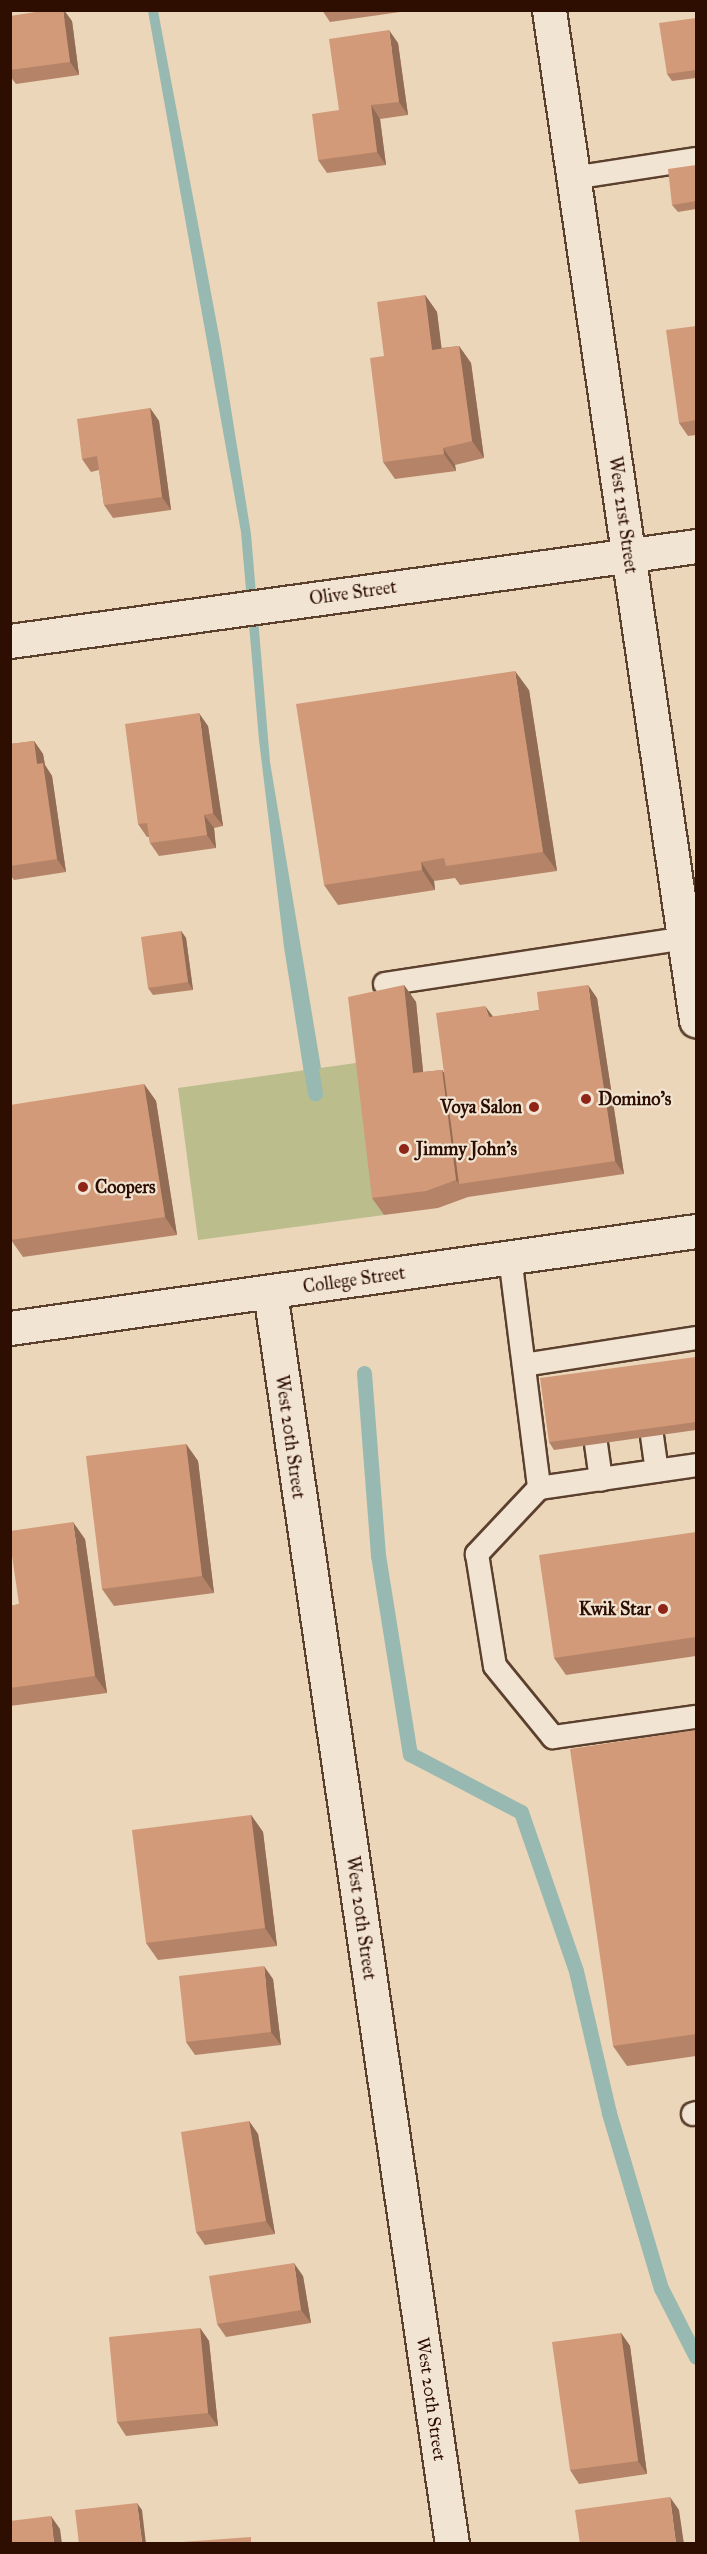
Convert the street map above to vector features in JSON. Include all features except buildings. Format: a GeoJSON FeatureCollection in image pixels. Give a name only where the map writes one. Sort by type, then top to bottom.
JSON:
{"type":"FeatureCollection","features":[{"type":"Feature","properties":{"kind":"street","name":"West 21st Street"},"geometry":{"type":"LineString","coordinates":[[549,10],[696,1020]]}},
{"type":"Feature","properties":{"kind":"street","name":"Olive Street"},"geometry":{"type":"LineString","coordinates":[[10,641],[696,546]]}},
{"type":"Feature","properties":{"kind":"street","name":"College Street"},"geometry":{"type":"LineString","coordinates":[[10,1328],[696,1231]]}},
{"type":"Feature","properties":{"kind":"street","name":"West 20th Street"},"geometry":{"type":"LineString","coordinates":[[270,1292],[452,2544]]}},
{"type":"Feature","properties":{"kind":"lane"},"geometry":{"type":"LineString","coordinates":[[573,178],[696,159]]}},
{"type":"Feature","properties":{"kind":"lane"},"geometry":{"type":"LineString","coordinates":[[385,984],[685,938]]}},
{"type":"Feature","properties":{"kind":"lane"},"geometry":{"type":"LineString","coordinates":[[510,1257],[539,1488]]}},
{"type":"Feature","properties":{"kind":"lane"},"geometry":{"type":"LineString","coordinates":[[524,1365],[696,1338]]}},
{"type":"Feature","properties":{"kind":"lane"},"geometry":{"type":"LineString","coordinates":[[640,1348],[643,1372]]}},
{"type":"Feature","properties":{"kind":"lane"},"geometry":{"type":"LineString","coordinates":[[584,1356],[587,1380]]}},
{"type":"Feature","properties":{"kind":"lane"},"geometry":{"type":"LineString","coordinates":[[652,1436],[657,1471]]}},
{"type":"Feature","properties":{"kind":"lane"},"geometry":{"type":"LineString","coordinates":[[596,1444],[601,1480]]}},
{"type":"Feature","properties":{"kind":"lane"},"geometry":{"type":"LineString","coordinates":[[696,1466],[539,1488],[477,1554],[495,1666],[553,1737],[696,1717]]}},
{"type":"Feature","properties":{"kind":"green space"},"geometry":{"type":"Polygon","coordinates":[[[363,1062],[384,1215],[198,1240],[178,1088],[363,1062]]]}},
{"type":"Feature","properties":{"kind":"water"},"geometry":{"type":"Polygon","coordinates":[[[148,11],[158,11],[221,346],[251,534],[270,762],[321,1068],[304,1073],[284,947],[259,740],[241,532],[148,11]]]}},
{"type":"Feature","properties":{"kind":"waterway"},"geometry":{"type":"LineString","coordinates":[[308,1051],[315,1093]]}},
{"type":"Feature","properties":{"kind":"waterway"},"geometry":{"type":"LineString","coordinates":[[364,1373],[378,1555],[410,1754],[521,1812],[576,1971],[609,2113],[661,2288],[696,2357]]}},
{"type":"Feature","properties":{"kind":"place","name":"Domino's"},"geometry":{"type":"Point","coordinates":[586,1099]}},
{"type":"Feature","properties":{"kind":"place","name":"Voya Salon"},"geometry":{"type":"Point","coordinates":[534,1107]}},
{"type":"Feature","properties":{"kind":"place","name":"Jimmy John's"},"geometry":{"type":"Point","coordinates":[404,1149]}},
{"type":"Feature","properties":{"kind":"place","name":"Coopers"},"geometry":{"type":"Point","coordinates":[83,1187]}},
{"type":"Feature","properties":{"kind":"place","name":"Kwik Star"},"geometry":{"type":"Point","coordinates":[663,1609]}}]}
